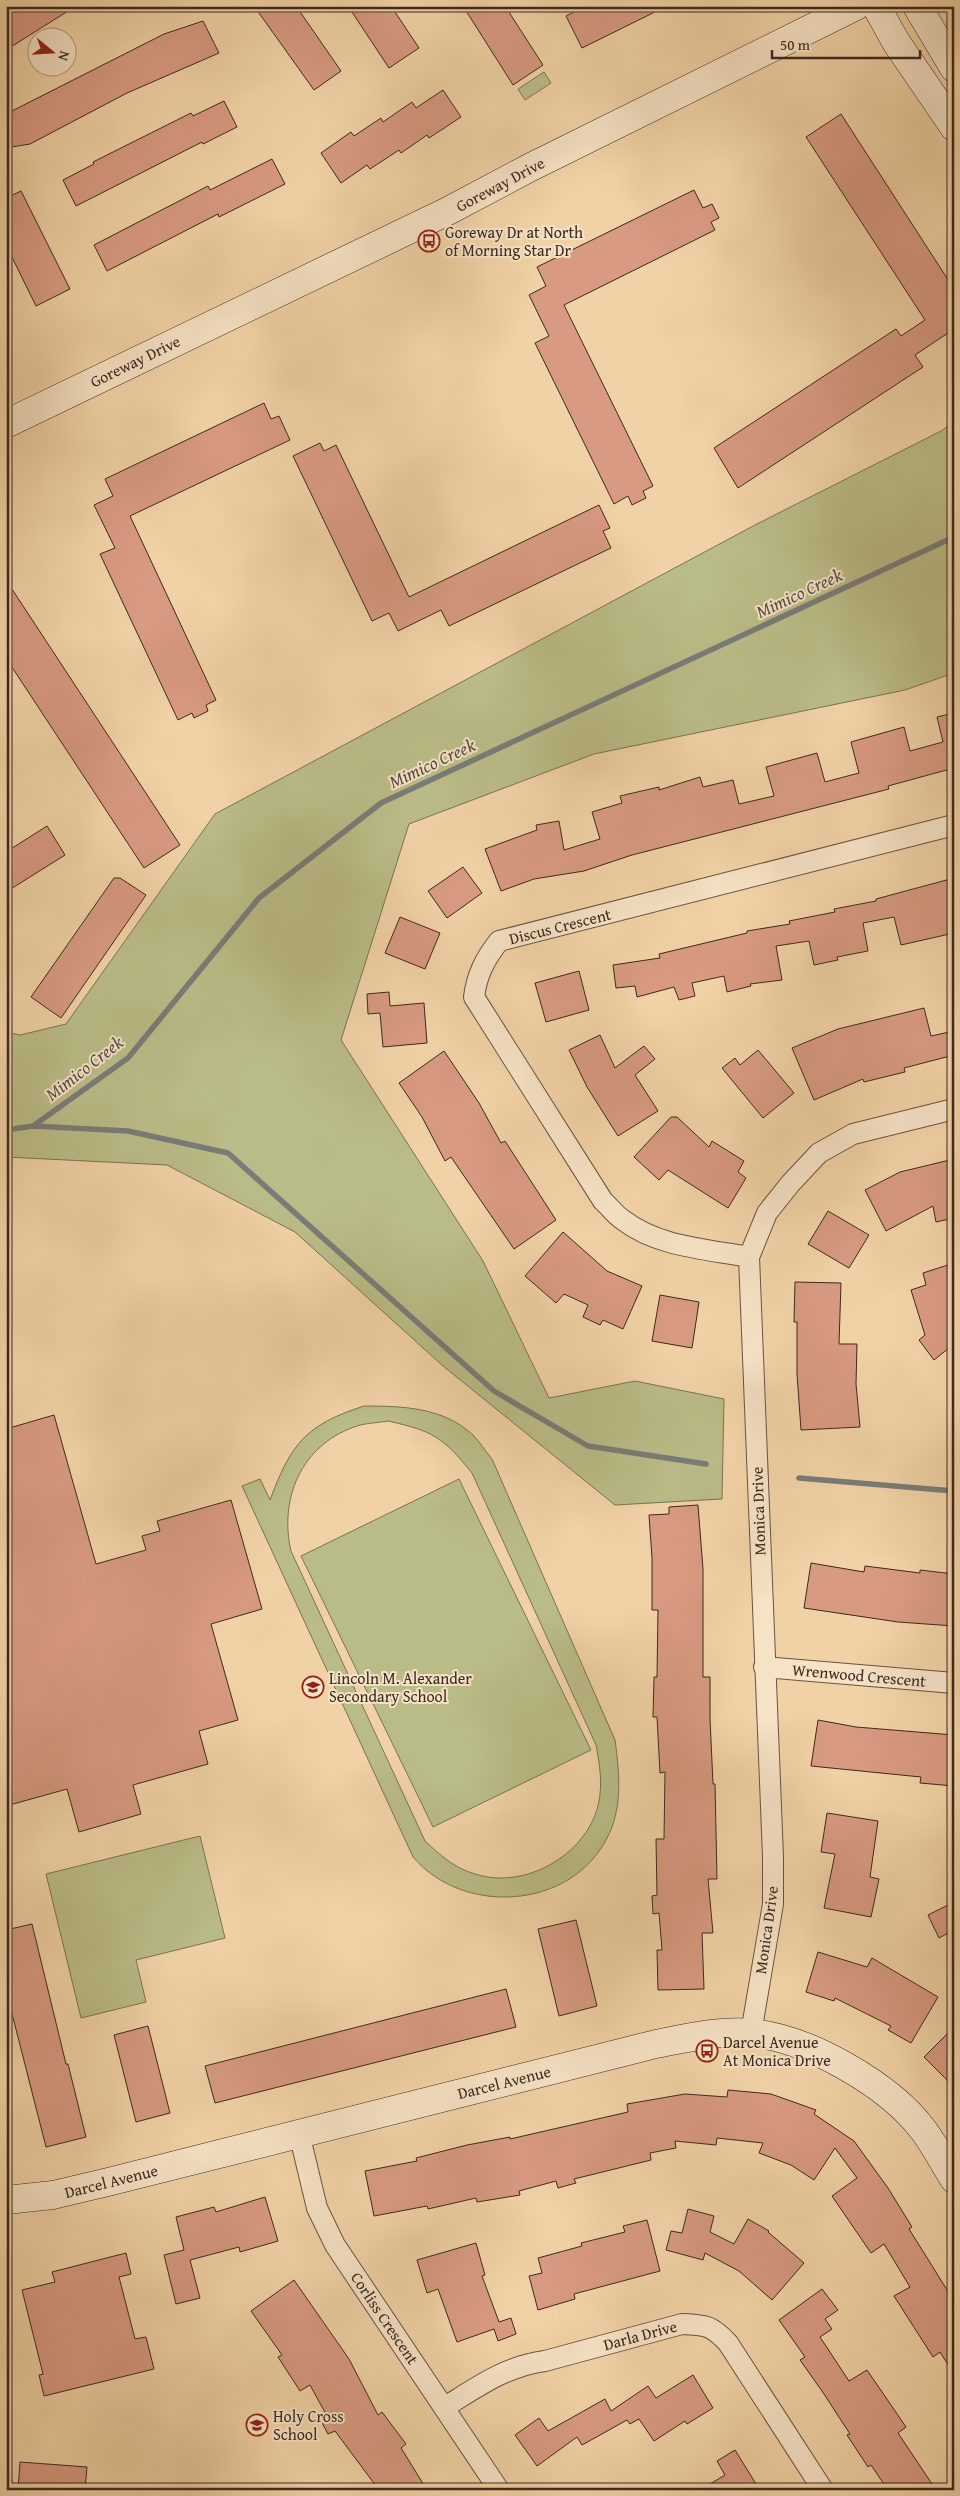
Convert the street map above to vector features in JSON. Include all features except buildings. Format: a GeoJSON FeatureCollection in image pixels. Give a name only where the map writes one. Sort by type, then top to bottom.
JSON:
{"type":"FeatureCollection","features":[{"type":"Feature","properties":{"kind":"street","name":"Goreway Drive"},"geometry":{"type":"LineString","coordinates":[[6,424],[448,211],[529,168],[856,6]]}},
{"type":"Feature","properties":{"kind":"street"},"geometry":{"type":"LineString","coordinates":[[876,6],[896,42],[954,127]]}},
{"type":"Feature","properties":{"kind":"street"},"geometry":{"type":"LineString","coordinates":[[917,6],[954,68]]}},
{"type":"Feature","properties":{"kind":"street","name":"Discus Crescent"},"geometry":{"type":"LineString","coordinates":[[749,1257],[670,1242],[645,1234],[622,1220],[603,1201],[474,997],[482,963],[499,941],[954,824]]}},
{"type":"Feature","properties":{"kind":"street","name":"Monica Drive"},"geometry":{"type":"LineString","coordinates":[[750,2033],[773,1904],[773,1857],[749,1257],[767,1214],[790,1184],[819,1153],[853,1134],[954,1109]]}},
{"type":"Feature","properties":{"kind":"street","name":"Wrenwood Crescent"},"geometry":{"type":"LineString","coordinates":[[764,1667],[954,1683]]}},
{"type":"Feature","properties":{"kind":"street","name":"Darcel Avenue"},"geometry":{"type":"LineString","coordinates":[[6,2200],[54,2195],[656,2044],[703,2035],[750,2033],[797,2043],[842,2064],[865,2079],[913,2119],[924,2131],[954,2179]]}},
{"type":"Feature","properties":{"kind":"street","name":"Corliss Crescent"},"geometry":{"type":"LineString","coordinates":[[299,2133],[317,2208],[335,2245],[499,2490]]}},
{"type":"Feature","properties":{"kind":"street","name":"Darla Drive"},"geometry":{"type":"LineString","coordinates":[[445,2407],[500,2373],[525,2363],[545,2361],[682,2324],[703,2324],[714,2328],[728,2343],[823,2490]]}},
{"type":"Feature","properties":{"kind":"green space"},"geometry":{"type":"Polygon","coordinates":[[[544,72],[551,83],[525,100],[518,89],[544,72]]]}},
{"type":"Feature","properties":{"kind":"green space"},"geometry":{"type":"Polygon","coordinates":[[[954,422],[954,673],[905,690],[594,754],[409,824],[341,1040],[483,1261],[549,1398],[635,1381],[724,1399],[722,1499],[615,1505],[443,1366],[295,1232],[167,1165],[6,1157],[6,1032],[20,1035],[66,1024],[215,814],[755,525],[941,431],[954,422]]]}},
{"type":"Feature","properties":{"kind":"green space"},"geometry":{"type":"Polygon","coordinates":[[[364,1406],[422,1410],[449,1419],[473,1435],[478,1441],[492,1459],[615,1740],[618,1795],[612,1827],[597,1854],[575,1875],[549,1889],[521,1896],[491,1896],[462,1890],[435,1877],[413,1857],[242,1486],[260,1479],[270,1500],[285,1464],[303,1439],[314,1429],[344,1413],[364,1406]],[[388,1421],[354,1427],[336,1436],[320,1447],[308,1461],[298,1477],[288,1512],[288,1532],[291,1551],[425,1841],[454,1865],[475,1874],[494,1878],[532,1873],[550,1865],[566,1854],[580,1840],[591,1824],[598,1806],[601,1783],[596,1745],[472,1473],[445,1443],[436,1437],[416,1428],[388,1421]]]}},
{"type":"Feature","properties":{"kind":"green space"},"geometry":{"type":"Polygon","coordinates":[[[459,1479],[591,1750],[433,1827],[301,1556],[459,1479]]]}},
{"type":"Feature","properties":{"kind":"green space"},"geometry":{"type":"Polygon","coordinates":[[[200,1836],[225,1938],[136,1960],[146,2002],[81,2018],[46,1874],[200,1836]]]}},
{"type":"Feature","properties":{"kind":"waterway","name":"Mimico Creek"},"geometry":{"type":"LineString","coordinates":[[6,1130],[33,1126],[128,1058],[259,898],[381,803],[954,537]]}},
{"type":"Feature","properties":{"kind":"waterway"},"geometry":{"type":"LineString","coordinates":[[33,1126],[128,1131],[228,1153],[494,1391],[588,1446],[706,1464]]}},
{"type":"Feature","properties":{"kind":"waterway"},"geometry":{"type":"LineString","coordinates":[[799,1478],[954,1491]]}},
{"type":"Feature","properties":{"kind":"place","name":"Goreway Dr at North of Morning Star Dr"},"geometry":{"type":"Point","coordinates":[429,241]}},
{"type":"Feature","properties":{"kind":"place","name":"Lincoln M. Alexander Secondary School"},"geometry":{"type":"Point","coordinates":[313,1687]}},
{"type":"Feature","properties":{"kind":"place","name":"Darcel Avenue At Monica Drive"},"geometry":{"type":"Point","coordinates":[707,2051]}},
{"type":"Feature","properties":{"kind":"place","name":"Holy Cross School"},"geometry":{"type":"Point","coordinates":[257,2425]}}]}
